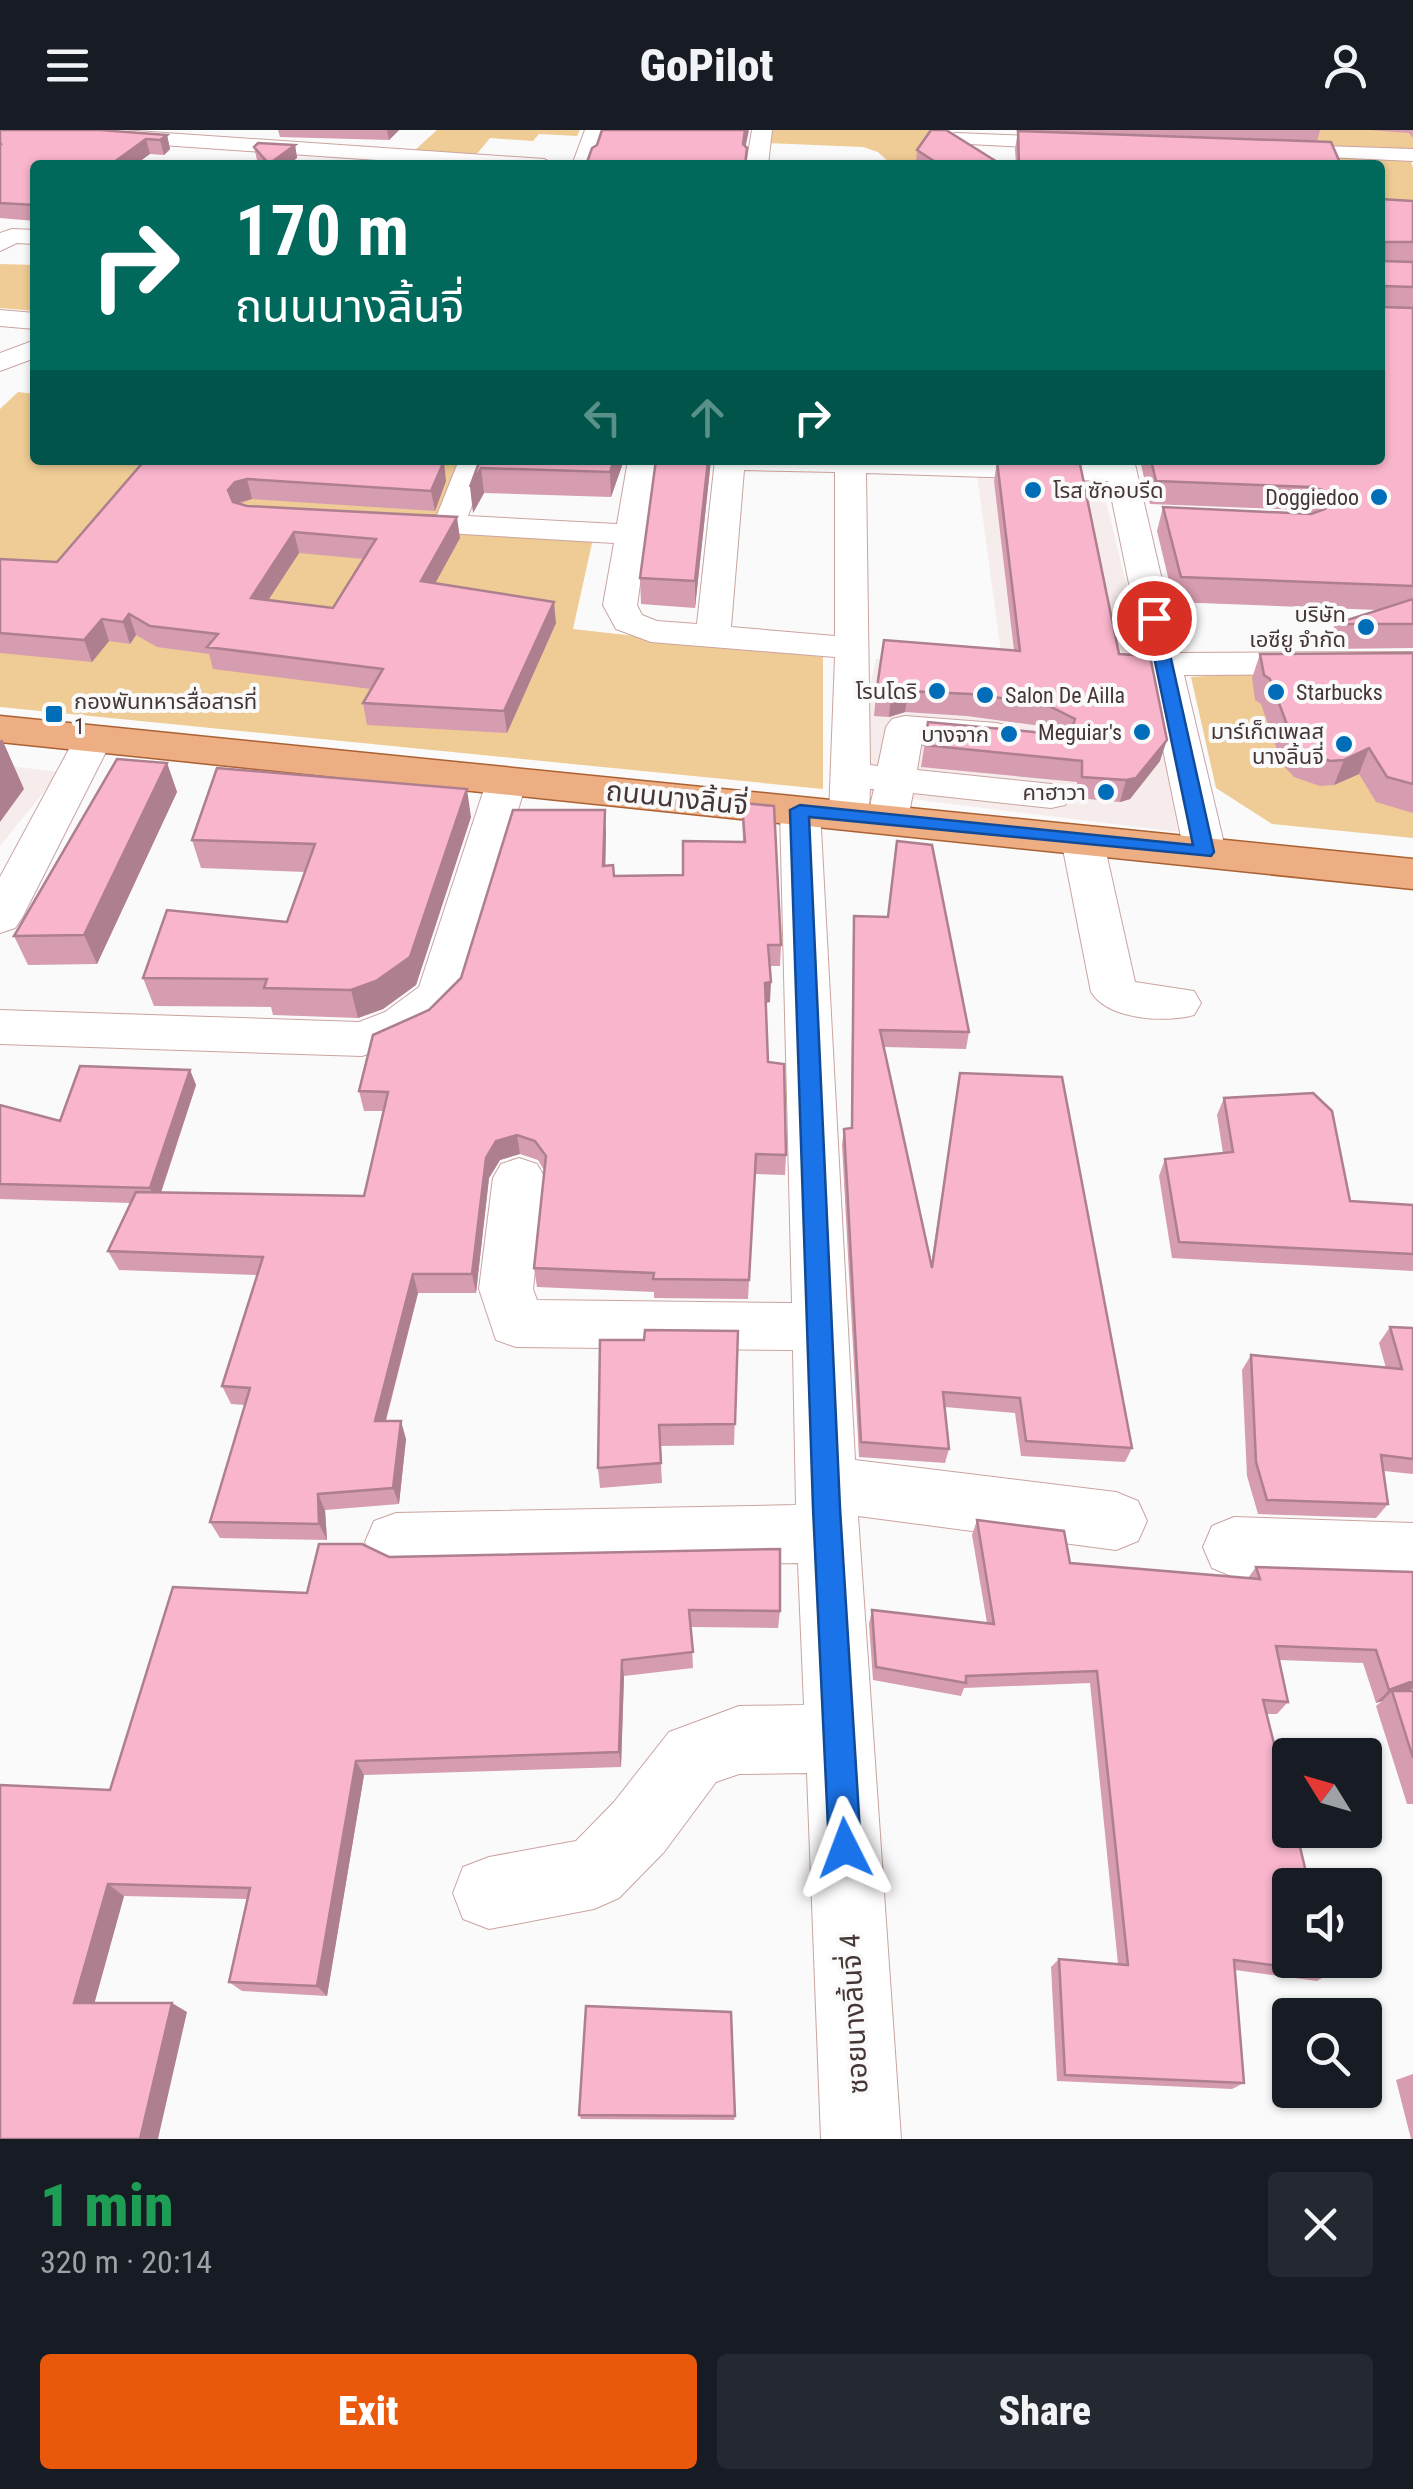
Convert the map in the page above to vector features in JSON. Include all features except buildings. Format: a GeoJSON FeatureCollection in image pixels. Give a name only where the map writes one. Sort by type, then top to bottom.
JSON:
{"type":"FeatureCollection","features":[{"type":"Feature","properties":{"kind":"main road","name":"ถนนนางลิ้นจี่"},"geometry":{"type":"LineString","coordinates":[[0,728],[507,780],[856,800],[1036,782],[1204,852],[1413,874]]}},
{"type":"Feature","properties":{"kind":"street"},"geometry":{"type":"LineString","coordinates":[[30,130],[232,136],[490,160]]}},
{"type":"Feature","properties":{"kind":"street"},"geometry":{"type":"LineString","coordinates":[[586,160],[595,130]]}},
{"type":"Feature","properties":{"kind":"street"},"geometry":{"type":"LineString","coordinates":[[758,160],[762,130]]}},
{"type":"Feature","properties":{"kind":"street"},"geometry":{"type":"LineString","coordinates":[[949,134],[1116,145]]}},
{"type":"Feature","properties":{"kind":"street"},"geometry":{"type":"LineString","coordinates":[[949,134],[989,160]]}},
{"type":"Feature","properties":{"kind":"street"},"geometry":{"type":"LineString","coordinates":[[204,160],[232,136]]}},
{"type":"Feature","properties":{"kind":"street"},"geometry":{"type":"LineString","coordinates":[[1243,150],[1293,158],[1413,155]]}},
{"type":"Feature","properties":{"kind":"street"},"geometry":{"type":"LineString","coordinates":[[0,318],[30,321]]}},
{"type":"Feature","properties":{"kind":"street"},"geometry":{"type":"LineString","coordinates":[[0,363],[30,350]]}},
{"type":"Feature","properties":{"kind":"street"},"geometry":{"type":"LineString","coordinates":[[449,525],[472,465]]}},
{"type":"Feature","properties":{"kind":"street"},"geometry":{"type":"LineString","coordinates":[[642,465],[620,605],[628,622],[651,631],[853,648]]}},
{"type":"Feature","properties":{"kind":"street"},"geometry":{"type":"LineString","coordinates":[[714,636],[730,465]]}},
{"type":"Feature","properties":{"kind":"street"},"geometry":{"type":"LineString","coordinates":[[850,465],[856,800]]}},
{"type":"Feature","properties":{"kind":"street"},"geometry":{"type":"LineString","coordinates":[[1052,465],[1120,466],[1204,852]]}},
{"type":"Feature","properties":{"kind":"street"},"geometry":{"type":"LineString","coordinates":[[1134,518],[1171,519]]}},
{"type":"Feature","properties":{"kind":"street"},"geometry":{"type":"LineString","coordinates":[[352,520],[632,534]]}},
{"type":"Feature","properties":{"kind":"street"},"geometry":{"type":"LineString","coordinates":[[1163,664],[1413,664]]}},
{"type":"Feature","properties":{"kind":"street"},"geometry":{"type":"LineString","coordinates":[[856,800],[905,727],[959,756],[1036,782]]}},
{"type":"Feature","properties":{"kind":"street"},"geometry":{"type":"LineString","coordinates":[[0,918],[94,738]]}},
{"type":"Feature","properties":{"kind":"street"},"geometry":{"type":"LineString","coordinates":[[856,800],[959,756],[1036,782]]}},
{"type":"Feature","properties":{"kind":"street"},"geometry":{"type":"LineString","coordinates":[[0,1027],[362,1039],[402,1024],[439,996],[507,780]]}},
{"type":"Feature","properties":{"kind":"street"},"geometry":{"type":"LineString","coordinates":[[1036,782],[1114,992],[1124,997],[1178,1004]]}},
{"type":"Feature","properties":{"kind":"street","name":"ซอยนางลิ้นจี่ 4"},"geometry":{"type":"LineString","coordinates":[[856,800],[819,1327],[861,2139]]}},
{"type":"Feature","properties":{"kind":"street"},"geometry":{"type":"LineString","coordinates":[[0,876],[62,802]]}},
{"type":"Feature","properties":{"kind":"street"},"geometry":{"type":"LineString","coordinates":[[520,1178],[506,1290],[516,1323],[819,1327]]}},
{"type":"Feature","properties":{"kind":"street"},"geometry":{"type":"LineString","coordinates":[[396,1542],[827,1508],[1116,1521]]}},
{"type":"Feature","properties":{"kind":"street"},"geometry":{"type":"LineString","coordinates":[[1234,1547],[1413,1554]]}},
{"type":"Feature","properties":{"kind":"street"},"geometry":{"type":"LineString","coordinates":[[489,1892],[594,1873],[639,1827],[694,1756],[739,1740],[839,1739]]}},
{"type":"Feature","properties":{"kind":"shaded area"},"geometry":{"type":"Polygon","coordinates":[[[437,130],[580,130],[577,136],[539,134],[533,141],[490,138],[476,155],[414,151],[437,130]]]}},
{"type":"Feature","properties":{"kind":"shaded area"},"geometry":{"type":"Polygon","coordinates":[[[767,130],[930,130],[976,160],[887,160],[863,147],[766,143],[767,130]]]}},
{"type":"Feature","properties":{"kind":"shaded area"},"geometry":{"type":"Polygon","coordinates":[[[1270,130],[1413,130],[1413,152],[1274,147],[1270,130]]]}},
{"type":"Feature","properties":{"kind":"shaded area"},"geometry":{"type":"Polygon","coordinates":[[[1327,155],[1409,157],[1413,167],[1413,298],[1385,288],[1385,160],[1329,160],[1327,155]]]}},
{"type":"Feature","properties":{"kind":"shaded area"},"geometry":{"type":"Polygon","coordinates":[[[0,264],[30,265],[30,311],[0,308],[0,264]]]}},
{"type":"Feature","properties":{"kind":"shaded area"},"geometry":{"type":"Polygon","coordinates":[[[18,392],[30,393],[30,465],[464,465],[443,515],[596,525],[573,629],[823,657],[823,789],[0,707],[0,409],[18,392]]]}},
{"type":"Feature","properties":{"kind":"shaded area","name":"บางจาก"},"geometry":{"type":"Polygon","coordinates":[[[976,465],[1097,465],[1149,677],[1178,832],[847,791],[876,659],[1003,667],[976,465]]]}},
{"type":"Feature","properties":{"kind":"shaded area"},"geometry":{"type":"Polygon","coordinates":[[[1253,673],[1256,700],[1413,791],[1413,838],[1272,824],[1216,788],[1191,677],[1253,673]]]}},
{"type":"Feature","properties":{"kind":"shaded area"},"geometry":{"type":"Polygon","coordinates":[[[0,765],[60,772],[0,846],[0,765]]]}},
{"type":"Feature","properties":{"kind":"place","name":"โรส ซักอบรีด"},"geometry":{"type":"Point","coordinates":[1033,490]}},
{"type":"Feature","properties":{"kind":"place","name":"Doggiedoo"},"geometry":{"type":"Point","coordinates":[1379,497]}},
{"type":"Feature","properties":{"kind":"place","name":"บริษัท เอซียู จำกัด"},"geometry":{"type":"Point","coordinates":[1366,627]}},
{"type":"Feature","properties":{"kind":"place","name":"โรนโดริ"},"geometry":{"type":"Point","coordinates":[937,691]}},
{"type":"Feature","properties":{"kind":"place","name":"Starbucks"},"geometry":{"type":"Point","coordinates":[1276,692]}},
{"type":"Feature","properties":{"kind":"place","name":"Salon De Ailla"},"geometry":{"type":"Point","coordinates":[985,695]}},
{"type":"Feature","properties":{"kind":"place","name":"กองพันทหารสื่อสารที่ 1"},"geometry":{"type":"Point","coordinates":[54,714]}},
{"type":"Feature","properties":{"kind":"place","name":"Meguiar's"},"geometry":{"type":"Point","coordinates":[1142,732]}},
{"type":"Feature","properties":{"kind":"place","name":"บางจาก"},"geometry":{"type":"Point","coordinates":[1009,734]}},
{"type":"Feature","properties":{"kind":"place","name":"มาร์เก็ตเพลส นางลิ้นจี่"},"geometry":{"type":"Point","coordinates":[1344,744]}},
{"type":"Feature","properties":{"kind":"place","name":"คาฮาวา"},"geometry":{"type":"Point","coordinates":[1106,792]}},
{"type":"Feature","properties":{"kind":"route"},"geometry":{"type":"LineString","coordinates":[[845,1848],[826,1508],[800,810],[1204,852],[1154,618]]}}]}
